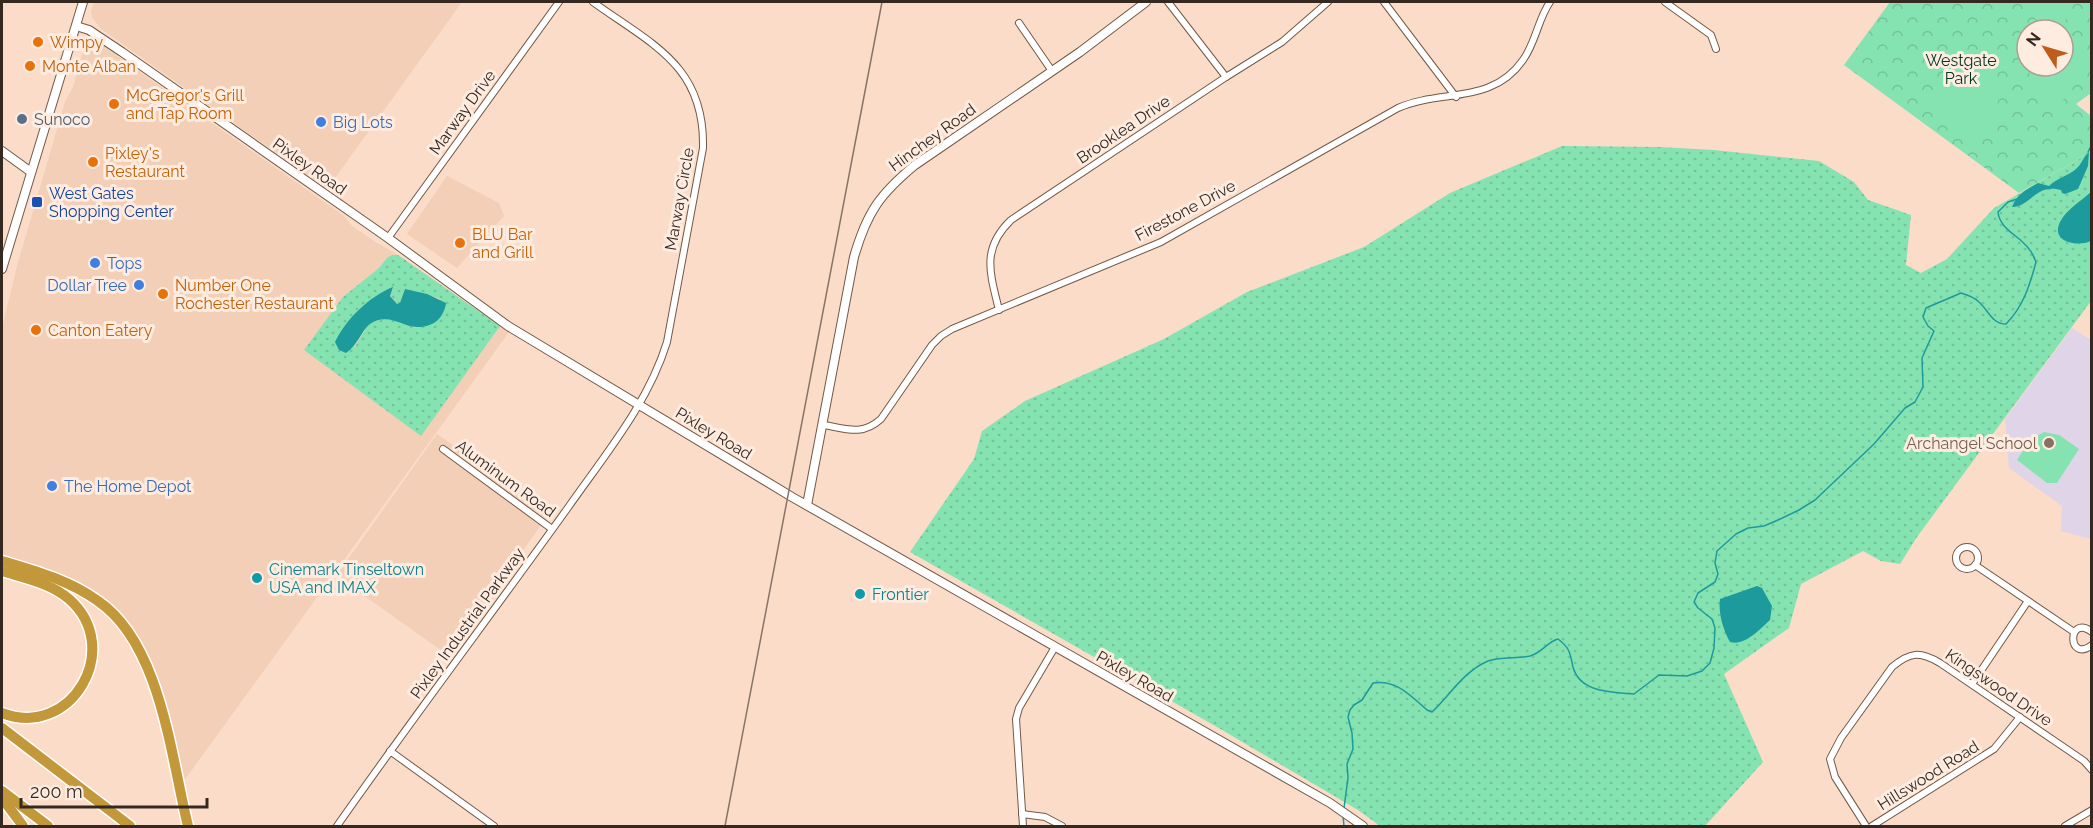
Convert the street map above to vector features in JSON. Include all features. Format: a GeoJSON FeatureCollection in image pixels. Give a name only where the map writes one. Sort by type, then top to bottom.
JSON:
{"type":"FeatureCollection","features":[{"type":"Feature","properties":{"kind":"highway"},"geometry":{"type":"LineString","coordinates":[[2,561],[56,578],[78,588],[100,602],[129,634],[141,653],[157,691],[188,826]]}},
{"type":"Feature","properties":{"kind":"highway"},"geometry":{"type":"LineString","coordinates":[[2,571],[55,589],[68,598],[84,617],[92,641],[93,654],[84,683],[61,708],[46,715],[31,717],[16,717],[2,713]]}},
{"type":"Feature","properties":{"kind":"highway"},"geometry":{"type":"LineString","coordinates":[[2,728],[130,826]]}},
{"type":"Feature","properties":{"kind":"highway"},"geometry":{"type":"LineString","coordinates":[[2,791],[48,826]]}},
{"type":"Feature","properties":{"kind":"highway"},"geometry":{"type":"LineString","coordinates":[[2,798],[23,826]]}},
{"type":"Feature","properties":{"kind":"street"},"geometry":{"type":"LineString","coordinates":[[2,269],[83,2]]}},
{"type":"Feature","properties":{"kind":"street","name":"Marway Drive"},"geometry":{"type":"LineString","coordinates":[[388,238],[559,2]]}},
{"type":"Feature","properties":{"kind":"street","name":"Marway Circle"},"geometry":{"type":"LineString","coordinates":[[592,2],[666,55],[680,69],[693,91],[702,120],[703,148],[667,342],[659,366],[639,406]]}},
{"type":"Feature","properties":{"kind":"street","name":"Hinchey Road"},"geometry":{"type":"LineString","coordinates":[[807,506],[854,257],[861,232],[880,198],[915,165],[1052,71],[1146,2]]}},
{"type":"Feature","properties":{"kind":"street"},"geometry":{"type":"LineString","coordinates":[[1167,2],[1226,77]]}},
{"type":"Feature","properties":{"kind":"street","name":"Brooklea Drive"},"geometry":{"type":"LineString","coordinates":[[999,310],[990,270],[990,255],[1000,230],[1011,220],[1282,42],[1328,2]]}},
{"type":"Feature","properties":{"kind":"street"},"geometry":{"type":"LineString","coordinates":[[1384,2],[1456,97]]}},
{"type":"Feature","properties":{"kind":"street","name":"Firestone Drive"},"geometry":{"type":"LineString","coordinates":[[824,425],[855,431],[874,426],[941,336],[952,329],[1161,242],[1398,108],[1425,99],[1456,97],[1495,85],[1515,70],[1527,54],[1541,16],[1550,2]]}},
{"type":"Feature","properties":{"kind":"street"},"geometry":{"type":"LineString","coordinates":[[1665,2],[1711,35],[1716,49]]}},
{"type":"Feature","properties":{"kind":"street"},"geometry":{"type":"LineString","coordinates":[[1019,23],[1052,71]]}},
{"type":"Feature","properties":{"kind":"street","name":"Pixley Road"},"geometry":{"type":"LineString","coordinates":[[76,26],[98,35],[388,238],[508,326],[807,506],[1346,813],[1363,826]]}},
{"type":"Feature","properties":{"kind":"street"},"geometry":{"type":"LineString","coordinates":[[2,151],[31,172]]}},
{"type":"Feature","properties":{"kind":"street","name":"Pixley Industrial Parkway"},"geometry":{"type":"LineString","coordinates":[[337,826],[639,406]]}},
{"type":"Feature","properties":{"kind":"street","name":"Aluminum Road"},"geometry":{"type":"LineString","coordinates":[[443,449],[552,529]]}},
{"type":"Feature","properties":{"kind":"street"},"geometry":{"type":"LineString","coordinates":[[1975,565],[2074,632]]}},
{"type":"Feature","properties":{"kind":"street"},"geometry":{"type":"LineString","coordinates":[[1972,684],[2028,601]]}},
{"type":"Feature","properties":{"kind":"street"},"geometry":{"type":"LineString","coordinates":[[2074,632],[2084,628],[2091,632]]}},
{"type":"Feature","properties":{"kind":"street"},"geometry":{"type":"LineString","coordinates":[[2074,632],[2073,642],[2076,647],[2086,649],[2091,645]]}},
{"type":"Feature","properties":{"kind":"street"},"geometry":{"type":"LineString","coordinates":[[1023,826],[1016,719],[1019,708],[1055,648]]}},
{"type":"Feature","properties":{"kind":"street","name":"Kingswood Drive"},"geometry":{"type":"LineString","coordinates":[[1866,826],[1835,777],[1830,759],[1841,738],[1892,667],[1910,655],[1922,654],[1940,663],[2065,747],[2084,761],[2091,770]]}},
{"type":"Feature","properties":{"kind":"street","name":"Hillswood Road"},"geometry":{"type":"LineString","coordinates":[[1872,826],[1994,749],[2020,717]]}},
{"type":"Feature","properties":{"kind":"street"},"geometry":{"type":"LineString","coordinates":[[390,751],[494,826]]}},
{"type":"Feature","properties":{"kind":"street"},"geometry":{"type":"LineString","coordinates":[[2065,826],[2091,810]]}},
{"type":"Feature","properties":{"kind":"street"},"geometry":{"type":"LineString","coordinates":[[1022,814],[1045,817],[1062,826]]}},
{"type":"Feature","properties":{"kind":"shaded area"},"geometry":{"type":"Polygon","coordinates":[[[94,2],[462,2],[327,189],[100,28],[92,17],[94,2]]]}},
{"type":"Feature","properties":{"kind":"shaded area","name":"West Gates Shopping Center"},"geometry":{"type":"Polygon","coordinates":[[[103,46],[344,216],[352,226],[509,332],[181,785],[156,676],[137,637],[124,620],[97,594],[82,585],[58,573],[2,556],[2,328],[17,266],[65,102],[73,87],[82,54],[86,47],[103,46]]]}},
{"type":"Feature","properties":{"kind":"shaded area"},"geometry":{"type":"Polygon","coordinates":[[[447,176],[499,203],[504,216],[457,268],[407,234],[447,176]]]}},
{"type":"Feature","properties":{"kind":"shaded area","name":"Archangel School"},"geometry":{"type":"Polygon","coordinates":[[[2072,328],[2091,340],[2091,539],[2061,531],[2062,506],[2009,468],[2005,419],[2072,328]]]}},
{"type":"Feature","properties":{"kind":"shaded area"},"geometry":{"type":"Polygon","coordinates":[[[437,434],[549,514],[448,655],[336,576],[437,434]]]}},
{"type":"Feature","properties":{"kind":"green space","name":"Westgate Park"},"geometry":{"type":"Polygon","coordinates":[[[1890,2],[2091,2],[2091,93],[2076,104],[2091,116],[2091,148],[2079,159],[2019,193],[1844,65],[1890,2]]]}},
{"type":"Feature","properties":{"kind":"green space"},"geometry":{"type":"Polygon","coordinates":[[[2037,2],[2073,2],[2069,6],[2073,9],[2067,18],[2035,18],[2028,13],[2037,2]]]}},
{"type":"Feature","properties":{"kind":"green space"},"geometry":{"type":"Polygon","coordinates":[[[2075,47],[2091,58],[2091,65],[2054,111],[2044,101],[2031,78],[2075,78],[2075,47]]]}},
{"type":"Feature","properties":{"kind":"green space"},"geometry":{"type":"Polygon","coordinates":[[[1970,53],[1988,73],[1997,97],[1998,109],[1995,121],[1989,133],[1979,144],[1935,108],[1935,98],[1970,53]]]}},
{"type":"Feature","properties":{"kind":"green space"},"geometry":{"type":"Polygon","coordinates":[[[1562,146],[1714,150],[1819,161],[1854,182],[1868,200],[1911,215],[1906,265],[1921,273],[1947,259],[1994,208],[2079,159],[2091,148],[2091,301],[1917,537],[1900,564],[1881,561],[1863,551],[1801,584],[1789,628],[1724,674],[1763,762],[1705,826],[1380,826],[1358,810],[1217,727],[910,552],[974,459],[982,431],[1025,401],[1164,339],[1247,292],[1364,247],[1450,193],[1562,146]]]}},
{"type":"Feature","properties":{"kind":"green space"},"geometry":{"type":"Polygon","coordinates":[[[398,255],[500,326],[421,436],[304,350],[343,297],[379,268],[387,258],[398,255]],[[393,288],[386,290],[358,310],[354,348],[370,324],[375,321],[387,319],[399,321],[416,328],[441,299],[405,289],[400,304],[397,304],[390,295],[393,288]]]}},
{"type":"Feature","properties":{"kind":"green space"},"geometry":{"type":"Polygon","coordinates":[[[2044,432],[2059,435],[2079,449],[2057,483],[2047,483],[2017,460],[2030,440],[2044,432]]]}},
{"type":"Feature","properties":{"kind":"water"},"geometry":{"type":"Polygon","coordinates":[[[2089,152],[2088,166],[2078,189],[2065,194],[2061,190],[2045,190],[2024,203],[2012,207],[2019,196],[2038,183],[2049,186],[2073,171],[2089,152]]]}},
{"type":"Feature","properties":{"kind":"water"},"geometry":{"type":"Polygon","coordinates":[[[2091,192],[2091,241],[2080,244],[2067,242],[2059,235],[2060,222],[2070,209],[2091,192]]]}},
{"type":"Feature","properties":{"kind":"water"},"geometry":{"type":"Polygon","coordinates":[[[393,287],[390,296],[397,304],[400,303],[405,289],[427,294],[446,303],[443,313],[437,321],[422,327],[383,319],[377,321],[367,327],[354,346],[346,353],[339,350],[335,342],[345,325],[367,302],[393,287]]]}},
{"type":"Feature","properties":{"kind":"water"},"geometry":{"type":"Polygon","coordinates":[[[1757,586],[1762,588],[1772,606],[1770,620],[1741,642],[1730,642],[1722,621],[1720,599],[1757,586]]]}},
{"type":"Feature","properties":{"kind":"waterway"},"geometry":{"type":"LineString","coordinates":[[2088,152],[2092,144]]}},
{"type":"Feature","properties":{"kind":"waterway"},"geometry":{"type":"LineString","coordinates":[[1344,808],[1348,778],[1347,764],[1353,749],[1348,717],[1350,710],[1362,700],[1373,683],[1381,682],[1396,686],[1432,712],[1464,677],[1479,665],[1493,659],[1530,656],[1558,639],[1569,651],[1577,676],[1582,682],[1598,690],[1634,694],[1659,675],[1687,676],[1702,671],[1710,663],[1714,648],[1715,628],[1712,619],[1694,602],[1698,593],[1715,582],[1718,574],[1715,563],[1717,551],[1736,534],[1748,528],[1764,526],[1778,520],[1815,500],[1874,444],[1905,408],[1915,402],[1923,387],[1922,358],[1934,331],[1923,317],[1926,308],[1961,293],[1977,300],[1997,322],[2006,324],[2017,310],[2036,262],[2025,244],[2006,228],[1999,218],[1998,212],[2008,202],[2017,199]]}},
{"type":"Feature","properties":{"kind":"waterway"},"geometry":{"type":"LineString","coordinates":[[1343,816],[1344,826]]}},
{"type":"Feature","properties":{"kind":"railway"},"geometry":{"type":"LineString","coordinates":[[725,826],[882,2]]}},
{"type":"Feature","properties":{"kind":"place","name":"Wimpy"},"geometry":{"type":"Point","coordinates":[38,42]}},
{"type":"Feature","properties":{"kind":"place","name":"Monte Alban"},"geometry":{"type":"Point","coordinates":[30,66]}},
{"type":"Feature","properties":{"kind":"place","name":"McGregor's Grill and Tap Room"},"geometry":{"type":"Point","coordinates":[114,104]}},
{"type":"Feature","properties":{"kind":"place","name":"Sunoco"},"geometry":{"type":"Point","coordinates":[22,119]}},
{"type":"Feature","properties":{"kind":"place","name":"Big Lots"},"geometry":{"type":"Point","coordinates":[321,122]}},
{"type":"Feature","properties":{"kind":"place","name":"Pixley's Restaurant"},"geometry":{"type":"Point","coordinates":[93,162]}},
{"type":"Feature","properties":{"kind":"place","name":"West Gates Shopping Center"},"geometry":{"type":"Point","coordinates":[37,202]}},
{"type":"Feature","properties":{"kind":"place","name":"BLU Bar and Grill"},"geometry":{"type":"Point","coordinates":[460,243]}},
{"type":"Feature","properties":{"kind":"place","name":"Tops"},"geometry":{"type":"Point","coordinates":[95,263]}},
{"type":"Feature","properties":{"kind":"place","name":"Dollar Tree"},"geometry":{"type":"Point","coordinates":[139,285]}},
{"type":"Feature","properties":{"kind":"place","name":"Number One Rochester Restaurant"},"geometry":{"type":"Point","coordinates":[163,294]}},
{"type":"Feature","properties":{"kind":"place","name":"Canton Eatery"},"geometry":{"type":"Point","coordinates":[36,330]}},
{"type":"Feature","properties":{"kind":"place","name":"Archangel School"},"geometry":{"type":"Point","coordinates":[2049,443]}},
{"type":"Feature","properties":{"kind":"place","name":"The Home Depot"},"geometry":{"type":"Point","coordinates":[52,486]}},
{"type":"Feature","properties":{"kind":"place","name":"Cinemark Tinseltown USA and IMAX"},"geometry":{"type":"Point","coordinates":[257,578]}},
{"type":"Feature","properties":{"kind":"place","name":"Frontier"},"geometry":{"type":"Point","coordinates":[860,594]}}]}
